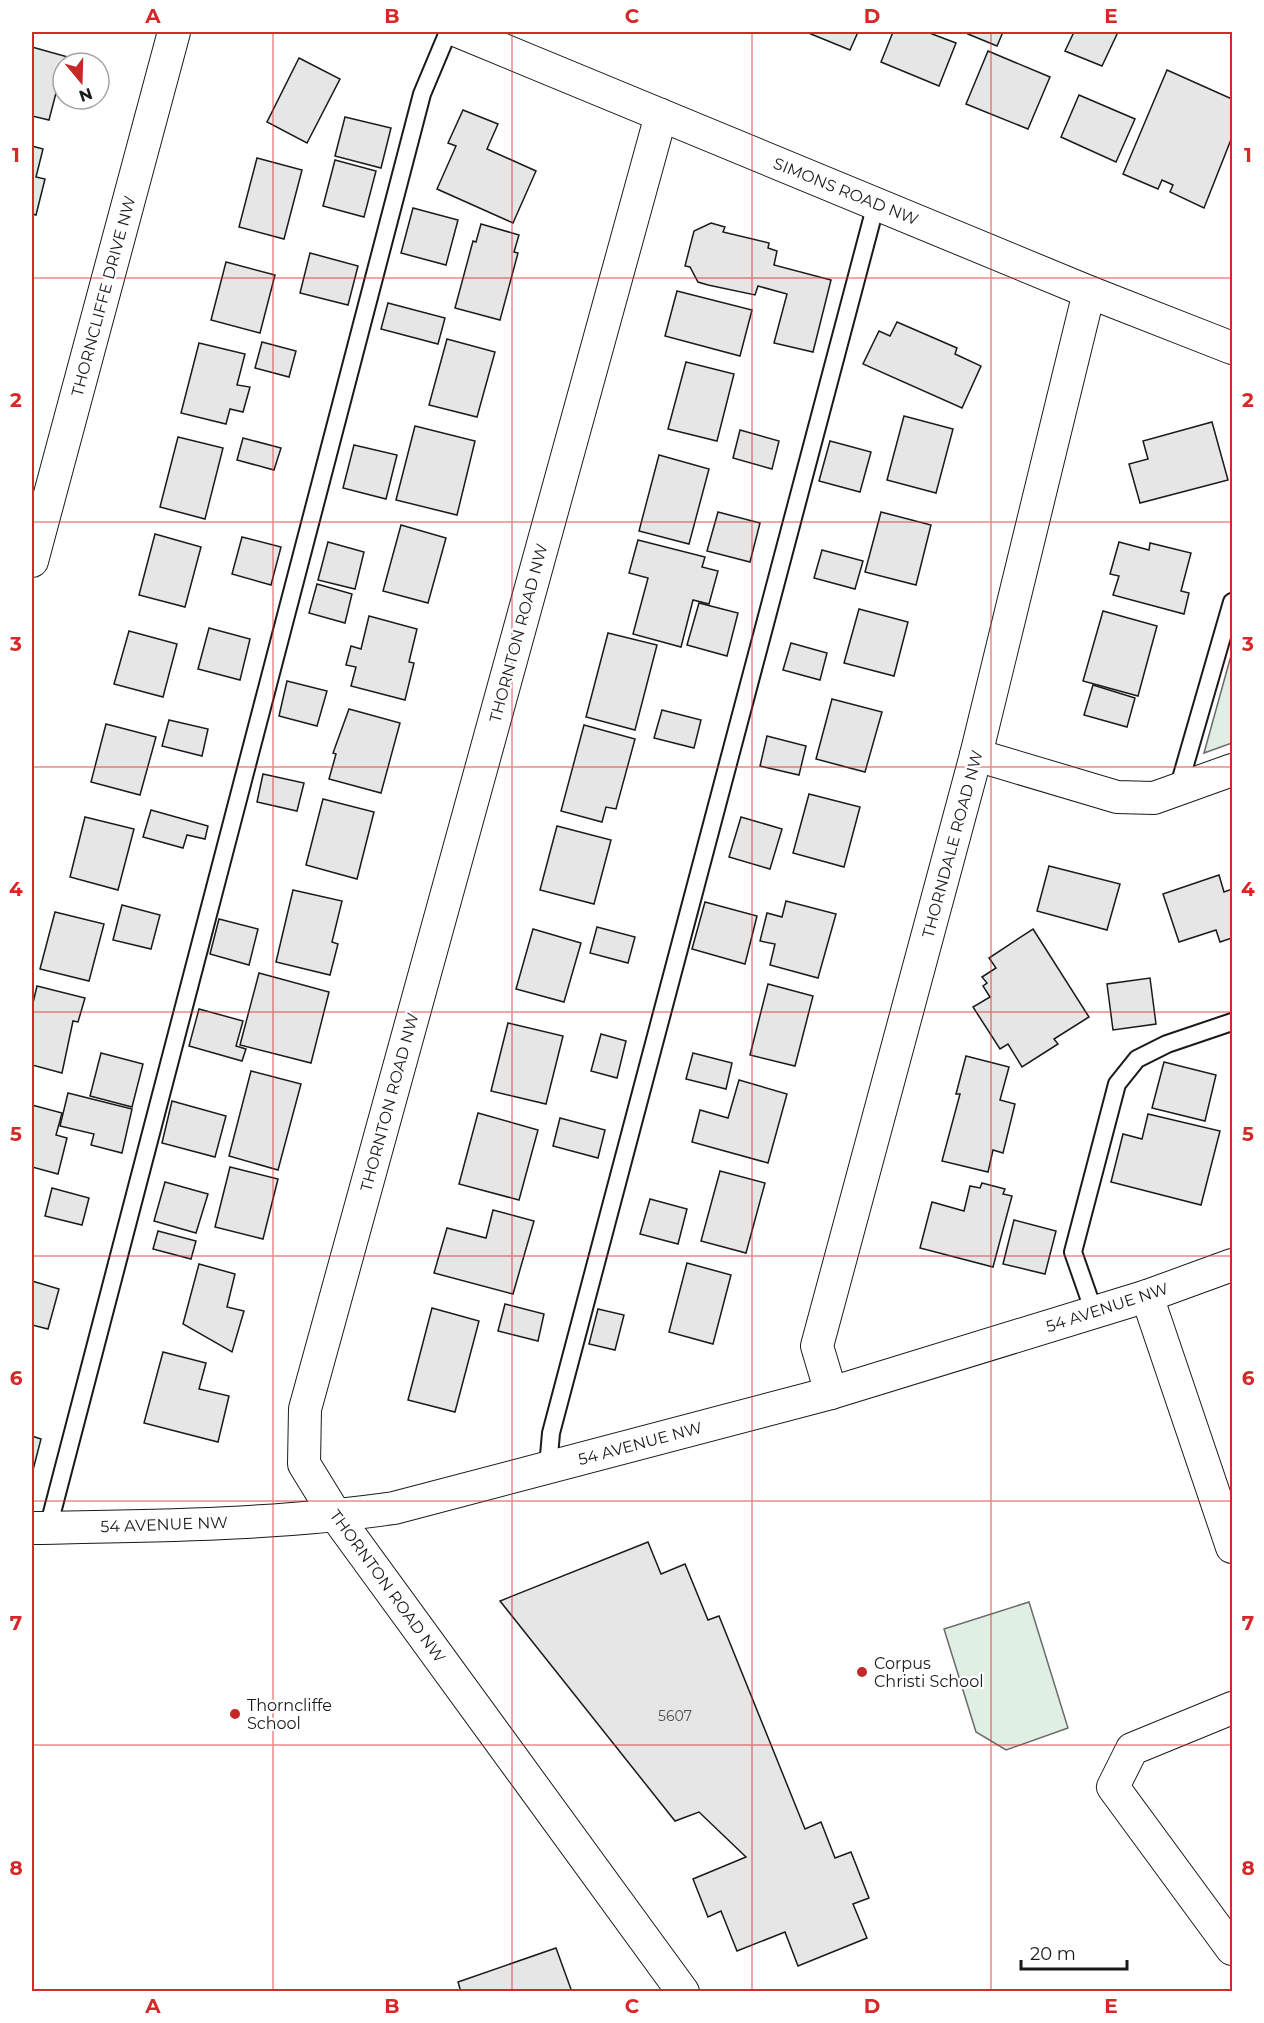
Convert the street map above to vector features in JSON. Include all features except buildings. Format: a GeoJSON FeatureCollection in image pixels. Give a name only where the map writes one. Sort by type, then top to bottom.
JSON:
{"type":"FeatureCollection","features":[{"type":"Feature","properties":{"kind":"street","name":"THORNCLIFFE DRIVE NW"},"geometry":{"type":"LineString","coordinates":[[32,561],[174,32]]}},
{"type":"Feature","properties":{"kind":"street","name":"SIMONS ROAD NW"},"geometry":{"type":"LineString","coordinates":[[460,32],[1089,292],[1233,348]]}},
{"type":"Feature","properties":{"kind":"street","name":"THORNTON ROAD NW"},"geometry":{"type":"LineString","coordinates":[[661,115],[305,1409],[304,1464],[336,1516],[683,1992]]}},
{"type":"Feature","properties":{"kind":"street","name":"THORNDALE ROAD NW"},"geometry":{"type":"LineString","coordinates":[[831,1393],[817,1346],[976,755],[1089,292]]}},
{"type":"Feature","properties":{"kind":"street"},"geometry":{"type":"LineString","coordinates":[[976,755],[1117,797],[1154,798],[1233,770]]}},
{"type":"Feature","properties":{"kind":"street","name":"54 AVENUE NW"},"geometry":{"type":"LineString","coordinates":[[40,1528],[336,1516],[394,1508],[831,1393],[1147,1296],[1233,1265]]}},
{"type":"Feature","properties":{"kind":"street"},"geometry":{"type":"LineString","coordinates":[[1147,1296],[1233,1547]]}},
{"type":"Feature","properties":{"kind":"street"},"geometry":{"type":"LineString","coordinates":[[1233,1708],[1132,1749],[1113,1787],[1233,1949]]}},
{"type":"Feature","properties":{"kind":"lane"},"geometry":{"type":"LineString","coordinates":[[40,1528],[422,94],[448,32]]}},
{"type":"Feature","properties":{"kind":"lane"},"geometry":{"type":"LineString","coordinates":[[548,1467],[551,1433],[876,204]]}},
{"type":"Feature","properties":{"kind":"lane"},"geometry":{"type":"LineString","coordinates":[[1178,789],[1233,602]]}},
{"type":"Feature","properties":{"kind":"lane"},"geometry":{"type":"LineString","coordinates":[[1094,1312],[1073,1252],[1117,1084],[1137,1059],[1167,1044],[1233,1022]]}},
{"type":"Feature","properties":{"kind":"green space"},"geometry":{"type":"Polygon","coordinates":[[[1232,652],[1232,743],[1204,753],[1232,652]]]}},
{"type":"Feature","properties":{"kind":"green space"},"geometry":{"type":"Polygon","coordinates":[[[1029,1602],[1068,1728],[1006,1750],[976,1732],[944,1629],[1029,1602]]]}},
{"type":"Feature","properties":{"kind":"place","name":"Corpus Christi School"},"geometry":{"type":"Point","coordinates":[862,1672]}},
{"type":"Feature","properties":{"kind":"place","name":"Thorncliffe School"},"geometry":{"type":"Point","coordinates":[235,1714]}}]}
